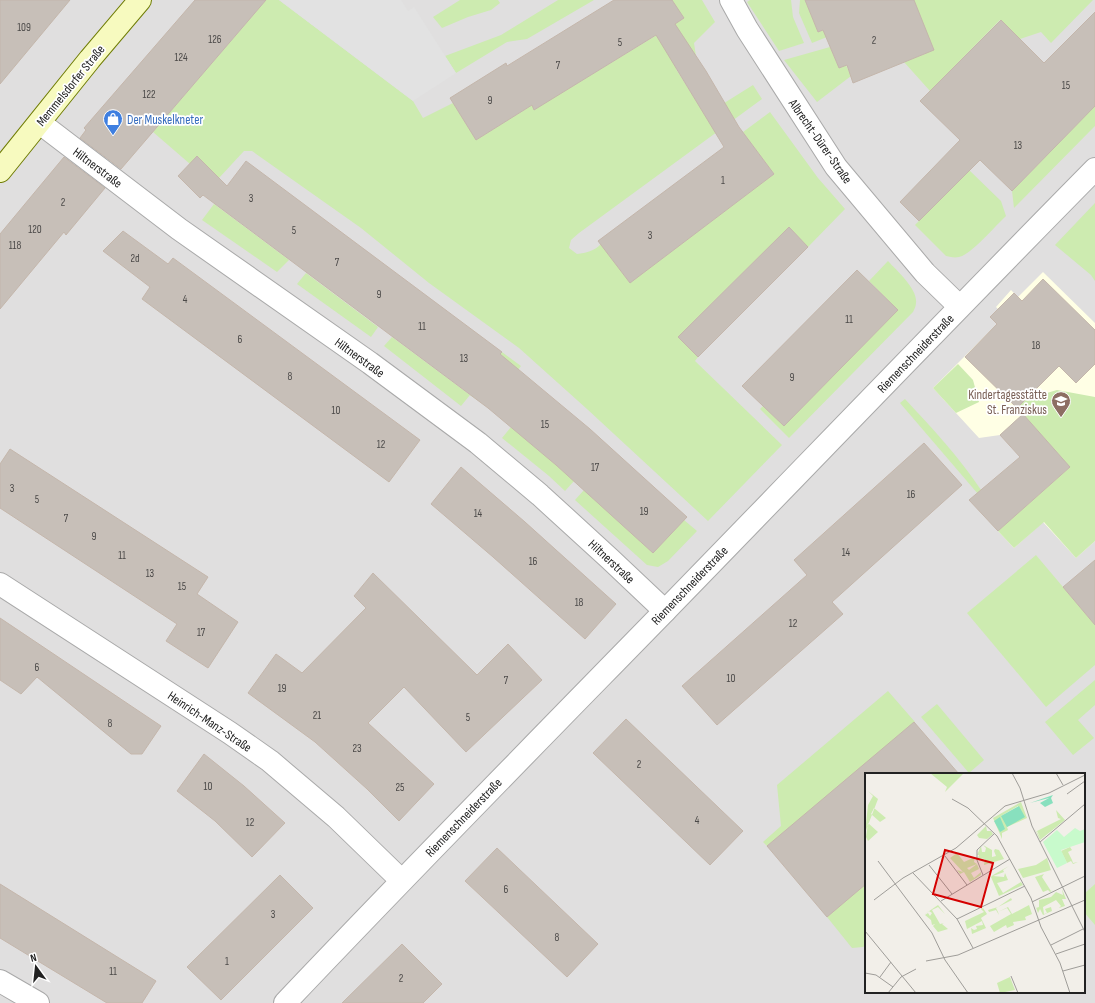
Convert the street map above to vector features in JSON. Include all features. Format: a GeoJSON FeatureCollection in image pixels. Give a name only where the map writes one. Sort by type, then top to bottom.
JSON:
{"type":"FeatureCollection","features":[{"type":"Feature","properties":{"kind":"main road","name":"Memmelsdorfer Straße"},"geometry":{"type":"LineString","coordinates":[[0,171],[90,59],[140,0]]}},
{"type":"Feature","properties":{"kind":"street","name":"Albrecht-Dürer-Straße"},"geometry":{"type":"LineString","coordinates":[[731,0],[747,29],[836,167],[926,273],[959,306]]}},
{"type":"Feature","properties":{"kind":"street","name":"Hiltnerstraße"},"geometry":{"type":"LineString","coordinates":[[40,123],[179,229],[370,363],[478,443],[540,495],[665,611]]}},
{"type":"Feature","properties":{"kind":"street","name":"Riemenschneiderstraße"},"geometry":{"type":"LineString","coordinates":[[285,1003],[401,880],[665,611],[959,306],[1095,169]]}},
{"type":"Feature","properties":{"kind":"street","name":"Heinrich-Manz-Straße"},"geometry":{"type":"LineString","coordinates":[[0,584],[230,733],[270,762],[336,817],[401,880]]}},
{"type":"Feature","properties":{"kind":"street"},"geometry":{"type":"LineString","coordinates":[[0,981],[38,1003]]}},
{"type":"Feature","properties":{"kind":"shaded area"},"geometry":{"type":"Polygon","coordinates":[[[0,0],[1095,0],[1095,1003],[0,1003],[0,0]]]}},
{"type":"Feature","properties":{"kind":"shaded area"},"geometry":{"type":"Polygon","coordinates":[[[279,0],[401,0],[408,11],[414,7],[456,73],[413,101],[279,0]]]}},
{"type":"Feature","properties":{"kind":"shaded area","name":"Kindertagesstätte St. Franziskus"},"geometry":{"type":"Polygon","coordinates":[[[1043,272],[1095,323],[1095,541],[1076,558],[1043,522],[1014,548],[998,531],[1070,466],[1023,414],[1000,435],[979,438],[933,388],[1005,316],[996,307],[1011,290],[1018,297],[1043,272]]]}},
{"type":"Feature","properties":{"kind":"green space"},"geometry":{"type":"Polygon","coordinates":[[[266,0],[279,0],[413,101],[423,118],[453,103],[476,140],[532,105],[535,109],[683,19],[672,0],[702,0],[715,22],[694,43],[696,56],[676,69],[705,115],[753,85],[762,99],[579,233],[571,240],[569,248],[577,254],[590,251],[601,244],[630,283],[774,174],[743,132],[770,112],[818,178],[845,209],[808,247],[789,227],[678,337],[698,357],[695,361],[782,445],[708,521],[519,348],[429,283],[361,228],[252,151],[244,151],[219,178],[197,157],[190,164],[153,132],[266,0]]]}},
{"type":"Feature","properties":{"kind":"green space"},"geometry":{"type":"Polygon","coordinates":[[[460,0],[498,0],[500,3],[491,10],[468,17],[442,28],[433,17],[460,0]]]}},
{"type":"Feature","properties":{"kind":"green space"},"geometry":{"type":"Polygon","coordinates":[[[558,0],[594,0],[527,39],[507,42],[456,73],[445,56],[501,35],[558,0]]]}},
{"type":"Feature","properties":{"kind":"green space"},"geometry":{"type":"Polygon","coordinates":[[[750,0],[791,0],[793,17],[804,43],[779,51],[747,2],[750,0]]]}},
{"type":"Feature","properties":{"kind":"green space"},"geometry":{"type":"Polygon","coordinates":[[[800,0],[805,0],[818,32],[824,30],[827,37],[812,43],[799,13],[800,0]]]}},
{"type":"Feature","properties":{"kind":"green space"},"geometry":{"type":"Polygon","coordinates":[[[914,0],[1093,0],[1051,43],[1041,32],[1020,39],[1000,20],[930,91],[904,62],[925,54],[920,38],[914,0]]]}},
{"type":"Feature","properties":{"kind":"green space"},"geometry":{"type":"Polygon","coordinates":[[[830,47],[839,68],[846,65],[851,76],[817,102],[784,60],[830,47]]]}},
{"type":"Feature","properties":{"kind":"green space"},"geometry":{"type":"Polygon","coordinates":[[[1095,106],[1095,126],[1014,208],[1012,191],[1095,106]]]}},
{"type":"Feature","properties":{"kind":"green space"},"geometry":{"type":"Polygon","coordinates":[[[969,170],[1001,201],[1006,216],[977,245],[964,255],[959,257],[946,256],[915,225],[969,170]]]}},
{"type":"Feature","properties":{"kind":"green space"},"geometry":{"type":"Polygon","coordinates":[[[1095,203],[1095,281],[1091,275],[1055,245],[1095,203]]]}},
{"type":"Feature","properties":{"kind":"green space"},"geometry":{"type":"Polygon","coordinates":[[[214,204],[289,260],[277,272],[202,220],[214,204]]]}},
{"type":"Feature","properties":{"kind":"green space"},"geometry":{"type":"Polygon","coordinates":[[[888,261],[906,280],[914,292],[916,303],[913,312],[789,438],[760,409],[763,406],[784,426],[898,310],[869,281],[888,261]]]}},
{"type":"Feature","properties":{"kind":"green space"},"geometry":{"type":"Polygon","coordinates":[[[306,273],[378,327],[371,337],[297,284],[306,273]]]}},
{"type":"Feature","properties":{"kind":"green space"},"geometry":{"type":"Polygon","coordinates":[[[392,337],[470,395],[461,406],[384,346],[392,337]]]}},
{"type":"Feature","properties":{"kind":"green space"},"geometry":{"type":"Polygon","coordinates":[[[502,352],[521,366],[489,408],[470,395],[502,352]]]}},
{"type":"Feature","properties":{"kind":"green space"},"geometry":{"type":"Polygon","coordinates":[[[958,364],[973,380],[979,402],[956,413],[933,388],[958,364]]]}},
{"type":"Feature","properties":{"kind":"green space"},"geometry":{"type":"Polygon","coordinates":[[[1057,390],[1095,397],[1095,541],[1076,558],[1044,522],[1014,548],[998,531],[1070,467],[1023,414],[1006,411],[1030,398],[1057,390]]]}},
{"type":"Feature","properties":{"kind":"green space"},"geometry":{"type":"Polygon","coordinates":[[[905,399],[964,466],[981,490],[978,494],[900,403],[905,399]]]}},
{"type":"Feature","properties":{"kind":"green space"},"geometry":{"type":"Polygon","coordinates":[[[511,427],[574,481],[565,491],[502,438],[511,427]]]}},
{"type":"Feature","properties":{"kind":"green space"},"geometry":{"type":"Polygon","coordinates":[[[584,490],[653,553],[684,520],[697,531],[668,561],[658,567],[647,565],[575,500],[584,490]]]}},
{"type":"Feature","properties":{"kind":"green space"},"geometry":{"type":"Polygon","coordinates":[[[1036,555],[1095,625],[1095,665],[1046,707],[967,613],[1036,555]]]}},
{"type":"Feature","properties":{"kind":"green space"},"geometry":{"type":"Polygon","coordinates":[[[1095,680],[1095,705],[1078,720],[1094,738],[1073,755],[1045,722],[1095,680]]]}},
{"type":"Feature","properties":{"kind":"green space"},"geometry":{"type":"Polygon","coordinates":[[[888,691],[915,722],[767,846],[763,842],[781,826],[777,785],[888,691]]]}},
{"type":"Feature","properties":{"kind":"green space"},"geometry":{"type":"Polygon","coordinates":[[[937,704],[984,760],[969,773],[921,717],[937,704]]]}},
{"type":"Feature","properties":{"kind":"green space"},"geometry":{"type":"Polygon","coordinates":[[[1095,884],[1095,925],[1085,913],[1085,893],[1095,884]]]}},
{"type":"Feature","properties":{"kind":"green space"},"geometry":{"type":"Polygon","coordinates":[[[865,885],[865,946],[852,948],[827,917],[865,885]]]}},
{"type":"Feature","properties":{"kind":"building"},"geometry":{"type":"Polygon","coordinates":[[[0,0],[70,0],[0,84],[0,0]]]}},
{"type":"Feature","properties":{"kind":"building"},"geometry":{"type":"Polygon","coordinates":[[[195,0],[266,0],[121,169],[80,138],[86,130],[84,128],[195,0]]]}},
{"type":"Feature","properties":{"kind":"building"},"geometry":{"type":"Polygon","coordinates":[[[614,0],[672,0],[684,18],[675,24],[706,71],[739,127],[774,174],[630,283],[598,241],[724,147],[656,35],[534,110],[532,105],[476,140],[450,98],[506,63],[507,66],[614,0]]]}},
{"type":"Feature","properties":{"kind":"building"},"geometry":{"type":"Polygon","coordinates":[[[805,0],[914,0],[934,50],[853,83],[847,65],[839,68],[823,30],[818,32],[805,0]]]}},
{"type":"Feature","properties":{"kind":"building"},"geometry":{"type":"Polygon","coordinates":[[[1095,12],[1095,106],[1012,191],[980,160],[919,221],[900,202],[960,140],[920,101],[1001,20],[1044,63],[1095,12]]]}},
{"type":"Feature","properties":{"kind":"building"},"geometry":{"type":"Polygon","coordinates":[[[197,156],[227,186],[246,161],[502,352],[500,354],[590,429],[687,517],[653,553],[556,465],[488,408],[203,195],[200,198],[178,176],[197,156]]]}},
{"type":"Feature","properties":{"kind":"building"},"geometry":{"type":"Polygon","coordinates":[[[64,157],[105,188],[66,235],[64,232],[0,309],[0,234],[64,157]]]}},
{"type":"Feature","properties":{"kind":"building"},"geometry":{"type":"Polygon","coordinates":[[[789,227],[808,247],[698,357],[678,337],[789,227]]]}},
{"type":"Feature","properties":{"kind":"building"},"geometry":{"type":"Polygon","coordinates":[[[123,231],[168,264],[173,258],[420,440],[389,482],[142,299],[150,287],[103,251],[123,231]]]}},
{"type":"Feature","properties":{"kind":"building"},"geometry":{"type":"Polygon","coordinates":[[[857,270],[898,310],[784,426],[742,386],[857,270]]]}},
{"type":"Feature","properties":{"kind":"building"},"geometry":{"type":"Polygon","coordinates":[[[1043,279],[1095,330],[1095,364],[1076,383],[1059,366],[1017,408],[965,357],[997,324],[990,317],[1014,293],[1022,301],[1043,279]]]}},
{"type":"Feature","properties":{"kind":"building"},"geometry":{"type":"Polygon","coordinates":[[[1023,414],[1070,467],[998,531],[969,500],[1020,457],[1000,435],[1023,414]]]}},
{"type":"Feature","properties":{"kind":"building"},"geometry":{"type":"Polygon","coordinates":[[[924,443],[962,485],[832,602],[843,614],[717,725],[682,686],[807,575],[794,560],[924,443]]]}},
{"type":"Feature","properties":{"kind":"building"},"geometry":{"type":"Polygon","coordinates":[[[10,449],[208,577],[197,594],[238,622],[208,668],[166,641],[177,624],[0,508],[0,464],[10,449]]]}},
{"type":"Feature","properties":{"kind":"building"},"geometry":{"type":"Polygon","coordinates":[[[461,467],[616,604],[585,639],[431,504],[461,467]]]}},
{"type":"Feature","properties":{"kind":"building"},"geometry":{"type":"Polygon","coordinates":[[[1095,560],[1095,625],[1063,587],[1095,560]]]}},
{"type":"Feature","properties":{"kind":"building"},"geometry":{"type":"Polygon","coordinates":[[[373,573],[477,675],[508,644],[542,680],[466,752],[404,687],[368,723],[434,784],[399,821],[367,789],[315,742],[248,693],[276,654],[302,673],[366,608],[354,596],[373,573]]]}},
{"type":"Feature","properties":{"kind":"building"},"geometry":{"type":"Polygon","coordinates":[[[0,618],[161,726],[142,754],[131,754],[37,677],[21,694],[0,680],[0,618]]]}},
{"type":"Feature","properties":{"kind":"building"},"geometry":{"type":"Polygon","coordinates":[[[626,719],[743,831],[710,865],[593,753],[626,719]]]}},
{"type":"Feature","properties":{"kind":"building"},"geometry":{"type":"Polygon","coordinates":[[[914,722],[958,773],[865,773],[865,885],[827,917],[767,846],[914,722]]]}},
{"type":"Feature","properties":{"kind":"building"},"geometry":{"type":"Polygon","coordinates":[[[204,754],[244,786],[285,823],[252,857],[215,821],[177,791],[204,754]]]}},
{"type":"Feature","properties":{"kind":"building"},"geometry":{"type":"Polygon","coordinates":[[[497,848],[598,944],[567,977],[465,881],[497,848]]]}},
{"type":"Feature","properties":{"kind":"building"},"geometry":{"type":"Polygon","coordinates":[[[280,875],[313,908],[221,1000],[187,967],[280,875]]]}},
{"type":"Feature","properties":{"kind":"building"},"geometry":{"type":"Polygon","coordinates":[[[0,884],[156,981],[142,1003],[107,1003],[0,938],[0,884]]]}},
{"type":"Feature","properties":{"kind":"building"},"geometry":{"type":"Polygon","coordinates":[[[402,944],[442,984],[423,1003],[342,1003],[402,944]]]}},
{"type":"Feature","properties":{"kind":"place","name":"Der Muskelkneter"},"geometry":{"type":"Point","coordinates":[113,136]}},
{"type":"Feature","properties":{"kind":"place","name":"Kindertagesstätte St. Franziskus"},"geometry":{"type":"Point","coordinates":[1061,418]}}]}
